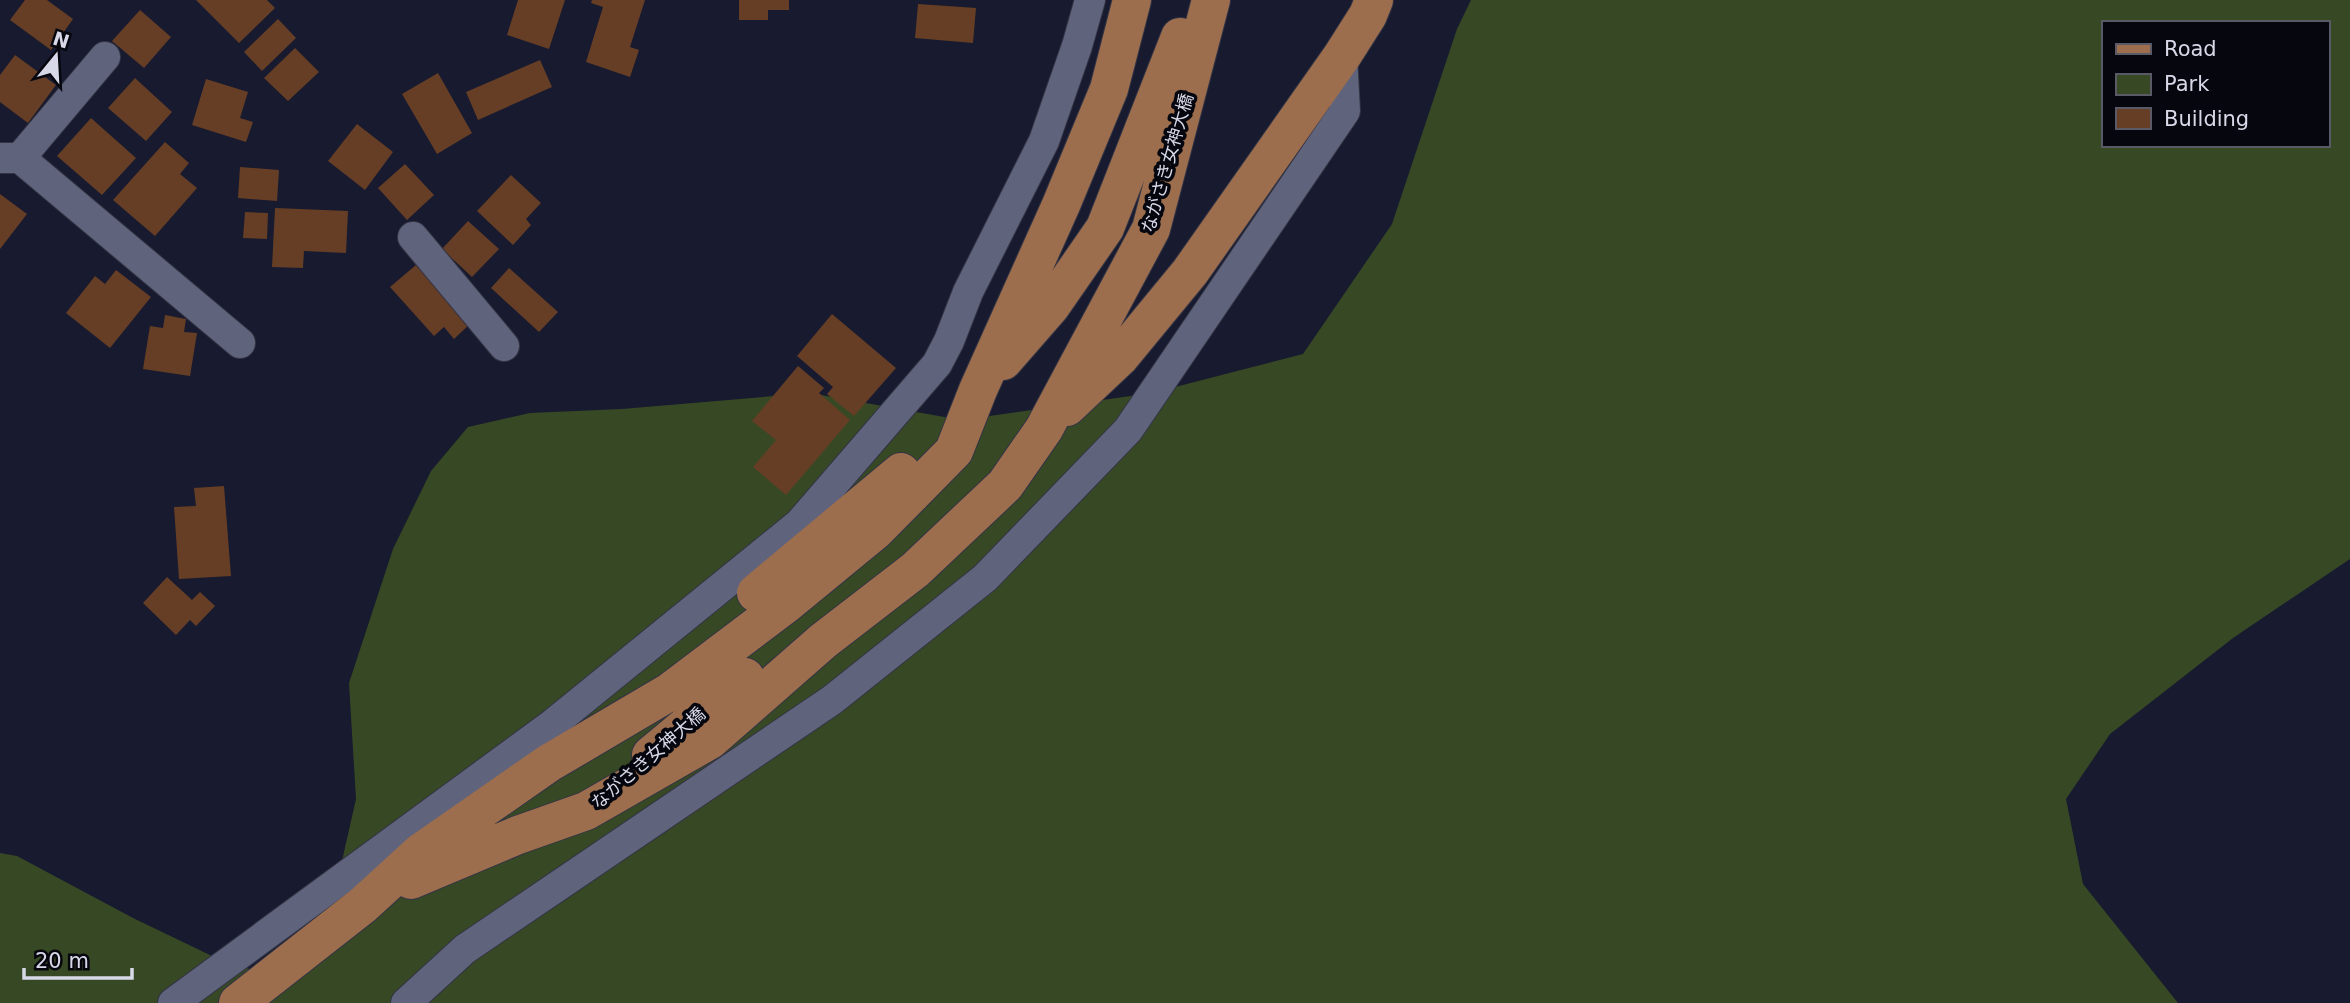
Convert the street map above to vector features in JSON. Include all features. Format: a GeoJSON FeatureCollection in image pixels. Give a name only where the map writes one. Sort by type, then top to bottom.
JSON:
{"type":"FeatureCollection","features":[{"type":"Feature","properties":{"kind":"main road"},"geometry":{"type":"LineString","coordinates":[[978,390],[1061,205],[1108,89],[1132,0]]}},
{"type":"Feature","properties":{"kind":"main road","name":"ながさき女神大橋"},"geometry":{"type":"LineString","coordinates":[[363,905],[421,852],[549,763],[658,669],[768,584],[872,498],[944,434],[978,390],[1051,306],[1105,228],[1194,0]]}},
{"type":"Feature","properties":{"kind":"main road","name":"ながさき女神大橋"},"geometry":{"type":"LineString","coordinates":[[363,905],[426,872],[586,811],[710,740],[823,641],[915,570],[1005,485],[1044,429],[1151,229],[1211,0]]}},
{"type":"Feature","properties":{"kind":"main road"},"geometry":{"type":"LineString","coordinates":[[1044,429],[1120,357],[1189,272],[1342,56],[1368,15],[1374,0]]}},
{"type":"Feature","properties":{"kind":"main road"},"geometry":{"type":"LineString","coordinates":[[238,1003],[363,905]]}},
{"type":"Feature","properties":{"kind":"street"},"geometry":{"type":"LineString","coordinates":[[173,1003],[554,723],[799,524],[929,374],[943,353],[968,292],[1044,141],[1090,0]]}},
{"type":"Feature","properties":{"kind":"street"},"geometry":{"type":"LineString","coordinates":[[407,1003],[465,949],[832,700],[985,578],[1128,430],[1345,111],[1342,56]]}},
{"type":"Feature","properties":{"kind":"street"},"geometry":{"type":"LineString","coordinates":[[105,58],[10,158],[240,343]]}},
{"type":"Feature","properties":{"kind":"street"},"geometry":{"type":"LineString","coordinates":[[413,237],[504,346]]}},
{"type":"Feature","properties":{"kind":"green space"},"geometry":{"type":"Polygon","coordinates":[[[1471,0],[2350,0],[2350,559],[2233,638],[2110,734],[2066,799],[2083,884],[2178,1003],[0,1003],[0,853],[17,856],[133,918],[212,956],[273,977],[314,956],[332,905],[356,799],[349,683],[393,549],[431,471],[468,427],[530,413],[622,409],[810,393],[961,420],[1152,393],[1303,354],[1392,224],[1457,29],[1471,0]]]}},
{"type":"Feature","properties":{"kind":"building"},"geometry":{"type":"Polygon","coordinates":[[[25,0],[47,0],[73,19],[51,50],[10,20],[25,0]]]}},
{"type":"Feature","properties":{"kind":"building"},"geometry":{"type":"Polygon","coordinates":[[[196,0],[267,0],[275,8],[239,43],[196,0]]]}},
{"type":"Feature","properties":{"kind":"building"},"geometry":{"type":"Polygon","coordinates":[[[518,0],[565,0],[549,49],[507,35],[518,0]]]}},
{"type":"Feature","properties":{"kind":"building"},"geometry":{"type":"Polygon","coordinates":[[[592,0],[645,0],[630,47],[639,50],[630,77],[586,62],[603,7],[591,3],[592,0]]]}},
{"type":"Feature","properties":{"kind":"building"},"geometry":{"type":"Polygon","coordinates":[[[739,0],[789,0],[789,10],[768,10],[768,20],[739,20],[739,0]]]}},
{"type":"Feature","properties":{"kind":"building"},"geometry":{"type":"Polygon","coordinates":[[[918,4],[976,8],[973,43],[915,38],[918,4]]]}},
{"type":"Feature","properties":{"kind":"building"},"geometry":{"type":"Polygon","coordinates":[[[140,10],[171,37],[144,68],[112,41],[140,10]]]}},
{"type":"Feature","properties":{"kind":"building"},"geometry":{"type":"Polygon","coordinates":[[[278,19],[296,38],[262,71],[244,52],[278,19]]]}},
{"type":"Feature","properties":{"kind":"building"},"geometry":{"type":"Polygon","coordinates":[[[295,48],[319,72],[288,101],[264,78],[295,48]]]}},
{"type":"Feature","properties":{"kind":"building"},"geometry":{"type":"Polygon","coordinates":[[[15,55],[56,85],[28,123],[0,102],[0,75],[15,55]]]}},
{"type":"Feature","properties":{"kind":"building"},"geometry":{"type":"Polygon","coordinates":[[[540,60],[552,87],[478,120],[466,92],[540,60]]]}},
{"type":"Feature","properties":{"kind":"building"},"geometry":{"type":"Polygon","coordinates":[[[438,73],[472,133],[437,154],[402,94],[438,73]]]}},
{"type":"Feature","properties":{"kind":"building"},"geometry":{"type":"Polygon","coordinates":[[[135,78],[172,112],[146,141],[108,108],[135,78]]]}},
{"type":"Feature","properties":{"kind":"building"},"geometry":{"type":"Polygon","coordinates":[[[206,79],[248,92],[240,118],[253,122],[246,142],[192,125],[206,79]]]}},
{"type":"Feature","properties":{"kind":"building"},"geometry":{"type":"Polygon","coordinates":[[[91,118],[136,158],[102,195],[57,156],[91,118]]]}},
{"type":"Feature","properties":{"kind":"building"},"geometry":{"type":"Polygon","coordinates":[[[357,124],[393,152],[365,190],[328,161],[357,124]]]}},
{"type":"Feature","properties":{"kind":"building"},"geometry":{"type":"Polygon","coordinates":[[[165,142],[189,163],[180,174],[197,188],[155,236],[113,200],[165,142]]]}},
{"type":"Feature","properties":{"kind":"building"},"geometry":{"type":"Polygon","coordinates":[[[405,164],[434,195],[407,220],[378,188],[405,164]]]}},
{"type":"Feature","properties":{"kind":"building"},"geometry":{"type":"Polygon","coordinates":[[[240,167],[279,170],[277,201],[238,198],[240,167]]]}},
{"type":"Feature","properties":{"kind":"building"},"geometry":{"type":"Polygon","coordinates":[[[511,175],[541,203],[526,219],[531,225],[513,245],[477,211],[511,175]]]}},
{"type":"Feature","properties":{"kind":"building"},"geometry":{"type":"Polygon","coordinates":[[[0,194],[27,214],[0,249],[0,194]]]}},
{"type":"Feature","properties":{"kind":"building"},"geometry":{"type":"Polygon","coordinates":[[[275,208],[348,211],[346,253],[304,251],[303,268],[272,267],[275,208]]]}},
{"type":"Feature","properties":{"kind":"building"},"geometry":{"type":"Polygon","coordinates":[[[245,212],[268,213],[267,239],[243,238],[245,212]]]}},
{"type":"Feature","properties":{"kind":"building"},"geometry":{"type":"Polygon","coordinates":[[[468,221],[499,249],[472,277],[442,249],[468,221]]]}},
{"type":"Feature","properties":{"kind":"building"},"geometry":{"type":"Polygon","coordinates":[[[416,265],[470,324],[454,339],[444,327],[434,336],[390,287],[416,265]]]}},
{"type":"Feature","properties":{"kind":"building"},"geometry":{"type":"Polygon","coordinates":[[[509,268],[558,312],[539,332],[491,288],[509,268]]]}},
{"type":"Feature","properties":{"kind":"building"},"geometry":{"type":"Polygon","coordinates":[[[116,270],[151,297],[110,348],[66,313],[95,276],[105,284],[116,270]]]}},
{"type":"Feature","properties":{"kind":"building"},"geometry":{"type":"Polygon","coordinates":[[[832,314],[896,368],[854,416],[827,394],[833,387],[797,356],[832,314]]]}},
{"type":"Feature","properties":{"kind":"building"},"geometry":{"type":"Polygon","coordinates":[[[165,315],[186,319],[184,332],[197,333],[190,376],[143,369],[150,326],[163,328],[165,315]]]}},
{"type":"Feature","properties":{"kind":"building"},"geometry":{"type":"Polygon","coordinates":[[[798,366],[824,388],[819,393],[850,420],[786,495],[753,467],[776,440],[752,421],[798,366]]]}},
{"type":"Feature","properties":{"kind":"building"},"geometry":{"type":"Polygon","coordinates":[[[224,486],[231,576],[179,579],[174,507],[196,506],[194,488],[224,486]]]}},
{"type":"Feature","properties":{"kind":"building"},"geometry":{"type":"Polygon","coordinates":[[[167,577],[192,600],[200,592],[215,606],[196,626],[190,620],[176,635],[143,603],[167,577]]]}}]}
